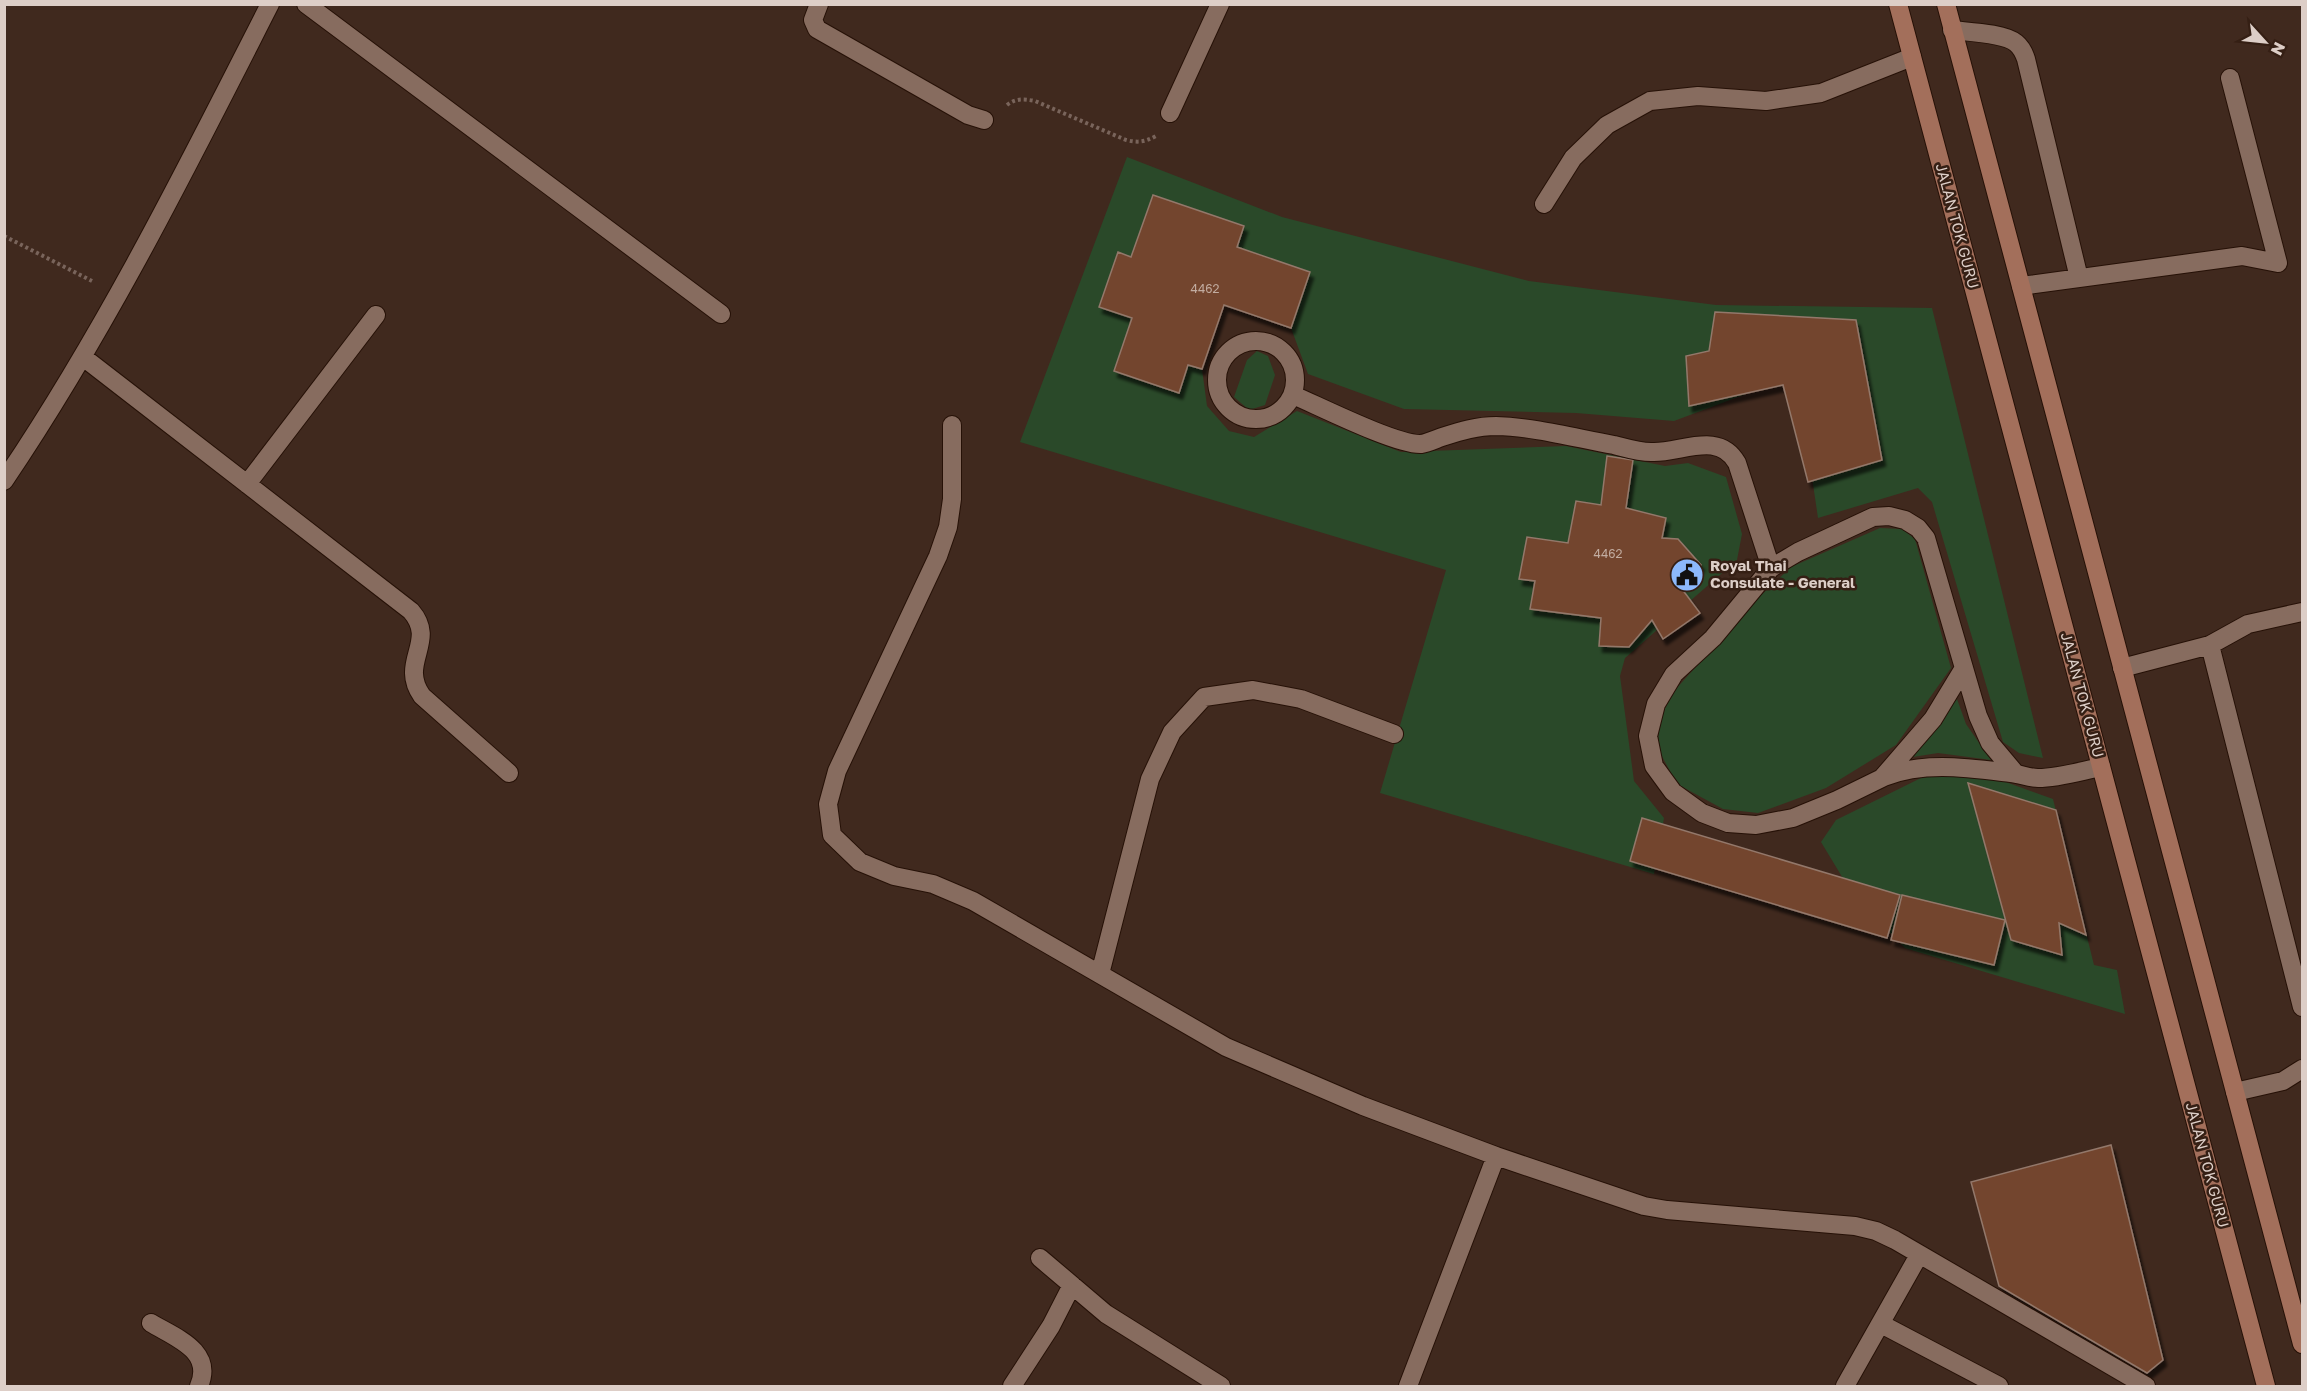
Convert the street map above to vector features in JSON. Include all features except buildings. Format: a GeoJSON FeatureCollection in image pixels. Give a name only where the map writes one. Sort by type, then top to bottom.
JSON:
{"type":"FeatureCollection","features":[{"type":"Feature","properties":{"kind":"main road","name":"JALAN TOK GURU"},"geometry":{"type":"LineString","coordinates":[[1898,4],[2266,1386]]}},
{"type":"Feature","properties":{"kind":"main road"},"geometry":{"type":"LineString","coordinates":[[1946,4],[2302,1344]]}},
{"type":"Feature","properties":{"kind":"street"},"geometry":{"type":"LineString","coordinates":[[4,481],[50,413],[119,295],[270,4]]}},
{"type":"Feature","properties":{"kind":"street"},"geometry":{"type":"LineString","coordinates":[[306,4],[721,314]]}},
{"type":"Feature","properties":{"kind":"street"},"geometry":{"type":"LineString","coordinates":[[819,4],[813,20],[817,29],[969,115],[984,120]]}},
{"type":"Feature","properties":{"kind":"street"},"geometry":{"type":"LineString","coordinates":[[1170,113],[1220,4]]}},
{"type":"Feature","properties":{"kind":"street"},"geometry":{"type":"LineString","coordinates":[[1953,30],[2006,38],[2015,42],[2022,50],[2079,278]]}},
{"type":"Feature","properties":{"kind":"street"},"geometry":{"type":"LineString","coordinates":[[1544,204],[1573,158],[1607,125],[1650,101],[1698,96],[1766,101],[1821,93],[1912,57]]}},
{"type":"Feature","properties":{"kind":"street"},"geometry":{"type":"LineString","coordinates":[[2021,286],[2242,256],[2278,263],[2230,78]]}},
{"type":"Feature","properties":{"kind":"street"},"geometry":{"type":"LineString","coordinates":[[247,484],[376,315]]}},
{"type":"Feature","properties":{"kind":"street"},"geometry":{"type":"LineString","coordinates":[[1251,340],[1265,341],[1277,346],[1287,355],[1294,368],[1293,394],[1277,414],[1259,419],[1240,416],[1229,410],[1222,400],[1217,388],[1216,376],[1227,352],[1238,344],[1251,340]]}},
{"type":"Feature","properties":{"kind":"street"},"geometry":{"type":"LineString","coordinates":[[83,357],[411,611],[419,620],[422,630],[413,677],[416,687],[422,696],[508,773]]}},
{"type":"Feature","properties":{"kind":"street"},"geometry":{"type":"LineString","coordinates":[[1293,394],[1390,437],[1420,444],[1474,427],[1498,426],[1652,453],[1714,444],[1732,454],[1737,463],[1771,568]]}},
{"type":"Feature","properties":{"kind":"street"},"geometry":{"type":"LineString","coordinates":[[952,425],[952,499],[948,527],[938,556],[837,771],[828,804],[831,835],[860,862],[894,876],[933,884],[973,901],[1226,1047],[1363,1106],[1496,1156],[1644,1206],[1667,1210],[1855,1226],[1876,1231],[2146,1386]]}},
{"type":"Feature","properties":{"kind":"street"},"geometry":{"type":"LineString","coordinates":[[2016,774],[1990,743],[1978,716],[1926,538],[1918,528],[1905,520],[1889,516],[1873,517],[1798,552],[1771,568],[1713,638],[1674,674],[1656,704],[1648,736],[1653,766],[1673,792],[1702,813],[1728,823],[1756,825],[1793,818],[1900,771],[1932,768],[1974,769],[2048,778],[2102,767]]}},
{"type":"Feature","properties":{"kind":"street"},"geometry":{"type":"LineString","coordinates":[[2122,668],[2210,645],[2248,624],[2302,612]]}},
{"type":"Feature","properties":{"kind":"street"},"geometry":{"type":"LineString","coordinates":[[2210,645],[2302,1007]]}},
{"type":"Feature","properties":{"kind":"street"},"geometry":{"type":"LineString","coordinates":[[1882,778],[1933,719],[1964,668]]}},
{"type":"Feature","properties":{"kind":"street"},"geometry":{"type":"LineString","coordinates":[[1101,974],[1150,779],[1172,732],[1204,697],[1252,690],[1300,699],[1394,734]]}},
{"type":"Feature","properties":{"kind":"street"},"geometry":{"type":"LineString","coordinates":[[2235,1092],[2283,1081],[2302,1069]]}},
{"type":"Feature","properties":{"kind":"street"},"geometry":{"type":"LineString","coordinates":[[1408,1386],[1496,1156]]}},
{"type":"Feature","properties":{"kind":"street"},"geometry":{"type":"LineString","coordinates":[[1845,1386],[1919,1255]]}},
{"type":"Feature","properties":{"kind":"street"},"geometry":{"type":"LineString","coordinates":[[1040,1258],[1106,1314],[1221,1386]]}},
{"type":"Feature","properties":{"kind":"street"},"geometry":{"type":"LineString","coordinates":[[1012,1386],[1051,1326],[1072,1285]]}},
{"type":"Feature","properties":{"kind":"street"},"geometry":{"type":"LineString","coordinates":[[152,1323],[198,1355],[203,1364],[204,1374],[199,1386]]}},
{"type":"Feature","properties":{"kind":"street"},"geometry":{"type":"LineString","coordinates":[[1881,1324],[1999,1386]]}},
{"type":"Feature","properties":{"kind":"path"},"geometry":{"type":"LineString","coordinates":[[984,120],[1012,101],[1023,99],[1035,101],[1126,140],[1136,142],[1146,141],[1155,136],[1170,113]]}},
{"type":"Feature","properties":{"kind":"path"},"geometry":{"type":"LineString","coordinates":[[4,236],[119,295]]}},
{"type":"Feature","properties":{"kind":"green space"},"geometry":{"type":"Polygon","coordinates":[[[1127,157],[1282,217],[1529,281],[1716,305],[1932,308],[2043,758],[2019,753],[2003,742],[1932,502],[1918,488],[1818,518],[1797,375],[1674,421],[1576,413],[1404,409],[1308,374],[1291,328],[1190,288],[1188,365],[1202,369],[1207,406],[1229,431],[1254,437],[1297,411],[1401,452],[1566,446],[1665,466],[1688,463],[1726,477],[1742,534],[1737,560],[1625,658],[1620,676],[1634,781],[1664,818],[1654,874],[1380,793],[1446,570],[1020,442],[1127,157]]]}},
{"type":"Feature","properties":{"kind":"green space"},"geometry":{"type":"Polygon","coordinates":[[[1257,351],[1268,356],[1275,375],[1265,405],[1249,410],[1234,397],[1247,360],[1257,351]]]}},
{"type":"Feature","properties":{"kind":"green space"},"geometry":{"type":"Polygon","coordinates":[[[1880,528],[1902,529],[1915,539],[1951,668],[1896,745],[1826,788],[1758,813],[1723,809],[1677,784],[1658,749],[1659,719],[1675,690],[1756,600],[1791,567],[1880,528]]]}},
{"type":"Feature","properties":{"kind":"green space"},"geometry":{"type":"Polygon","coordinates":[[[1957,699],[1966,724],[1991,760],[1938,753],[1913,757],[1957,699]]]}},
{"type":"Feature","properties":{"kind":"green space"},"geometry":{"type":"Polygon","coordinates":[[[1929,774],[1992,777],[2053,799],[2094,965],[2117,970],[2125,1014],[1905,948],[1853,895],[1821,842],[1836,820],[1929,774]]]}},
{"type":"Feature","properties":{"kind":"place","name":"Royal Thai Consulate - General"},"geometry":{"type":"Point","coordinates":[1687,575]}}]}
